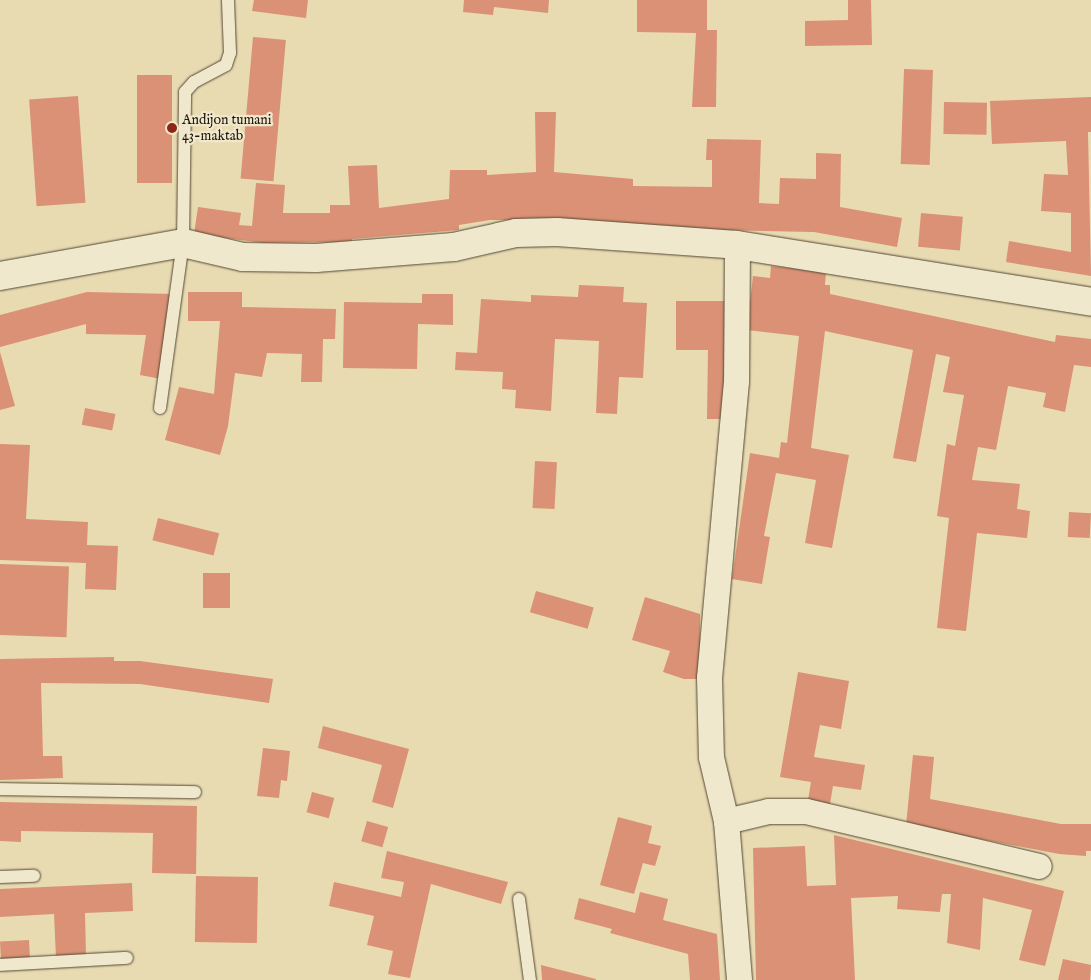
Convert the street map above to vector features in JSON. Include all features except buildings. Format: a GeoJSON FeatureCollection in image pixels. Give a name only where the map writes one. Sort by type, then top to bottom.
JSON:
{"type":"FeatureCollection","features":[{"type":"Feature","properties":{"kind":"street"},"geometry":{"type":"LineString","coordinates":[[0,276],[183,243],[244,257],[316,258],[454,247],[516,234],[557,232],[737,245],[1091,302]]}},
{"type":"Feature","properties":{"kind":"street"},"geometry":{"type":"LineString","coordinates":[[737,245],[736,381],[709,677],[711,757],[726,821],[738,980]]}},
{"type":"Feature","properties":{"kind":"street"},"geometry":{"type":"LineString","coordinates":[[726,821],[768,811],[806,811],[1039,866]]}},
{"type":"Feature","properties":{"kind":"lane"},"geometry":{"type":"LineString","coordinates":[[160,408],[183,243],[185,92],[194,82],[226,65],[230,53],[228,0]]}},
{"type":"Feature","properties":{"kind":"lane"},"geometry":{"type":"LineString","coordinates":[[0,789],[195,792]]}},
{"type":"Feature","properties":{"kind":"lane"},"geometry":{"type":"LineString","coordinates":[[0,877],[34,876]]}},
{"type":"Feature","properties":{"kind":"lane"},"geometry":{"type":"LineString","coordinates":[[519,899],[530,980]]}},
{"type":"Feature","properties":{"kind":"lane"},"geometry":{"type":"LineString","coordinates":[[0,965],[127,958]]}},
{"type":"Feature","properties":{"kind":"place","name":"Andijon tumani 43-maktab"},"geometry":{"type":"Point","coordinates":[172,128]}}]}
